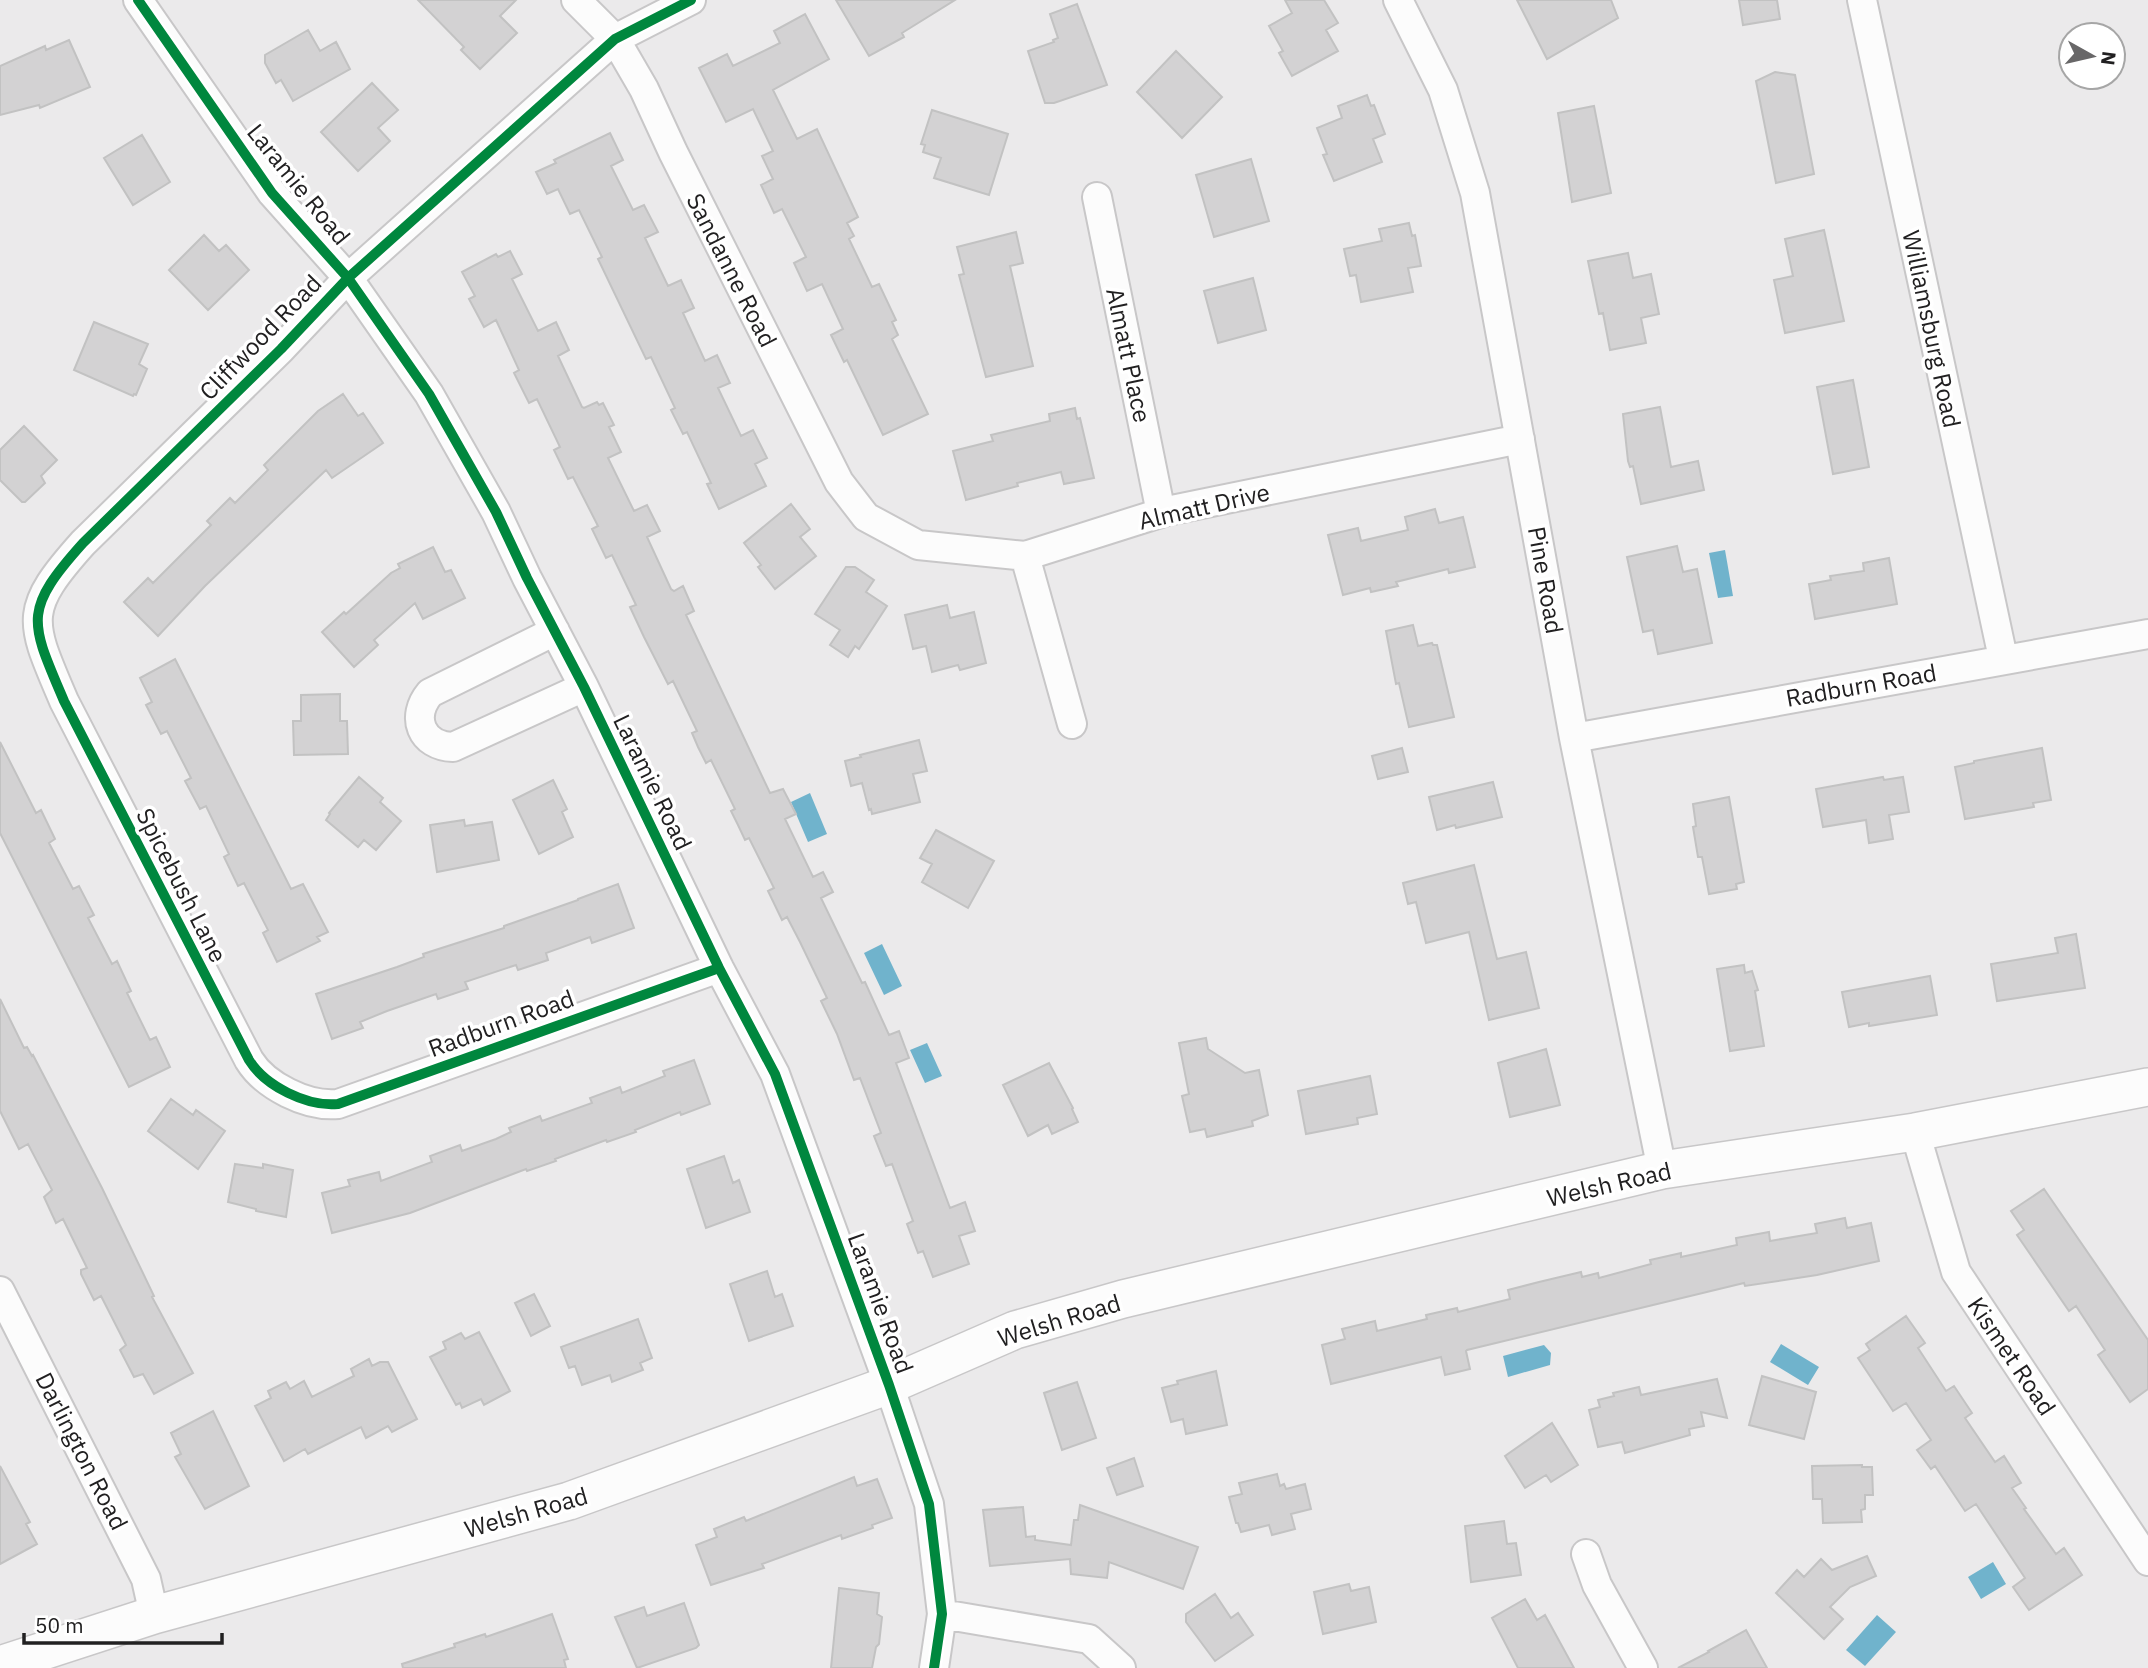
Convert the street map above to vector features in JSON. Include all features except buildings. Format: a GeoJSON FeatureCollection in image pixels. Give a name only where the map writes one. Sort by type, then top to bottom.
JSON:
{"type":"FeatureCollection","features":[{"type":"Feature","properties":{"kind":"main road","name":"Welsh Road"},"geometry":{"type":"LineString","coordinates":[[0,1665],[154,1615],[569,1502],[889,1385],[1015,1330],[1123,1299],[1662,1170],[1916,1132],[2148,1087]]}},
{"type":"Feature","properties":{"kind":"street","name":"Laramie Road"},"geometry":{"type":"LineString","coordinates":[[138,0],[272,192],[348,278],[429,394],[496,512],[584,687],[719,968],[775,1074],[889,1385],[929,1504],[942,1614],[934,1668]]}},
{"type":"Feature","properties":{"kind":"street","name":"Sandanne Road"},"geometry":{"type":"LineString","coordinates":[[576,0],[615,39],[644,89],[831,469],[866,517],[892,533]]}},
{"type":"Feature","properties":{"kind":"street","name":"Cliffwood Road"},"geometry":{"type":"LineString","coordinates":[[53,675],[40,642],[37,615],[41,598],[55,575],[83,543],[281,349],[348,278],[615,39],[691,0]]}},
{"type":"Feature","properties":{"kind":"street","name":"Pine Road"},"geometry":{"type":"LineString","coordinates":[[1398,0],[1443,90],[1475,193],[1574,738],[1662,1170]]}},
{"type":"Feature","properties":{"kind":"street","name":"Williamsburg Road"},"geometry":{"type":"LineString","coordinates":[[1862,0],[2003,658]]}},
{"type":"Feature","properties":{"kind":"street","name":"Almatt Place"},"geometry":{"type":"LineString","coordinates":[[1097,197],[1161,513]]}},
{"type":"Feature","properties":{"kind":"street","name":"Almatt Drive"},"geometry":{"type":"LineString","coordinates":[[892,533],[918,545],[1025,556],[1161,513],[1520,439]]}},
{"type":"Feature","properties":{"kind":"street"},"geometry":{"type":"LineString","coordinates":[[1025,556],[1072,724]]}},
{"type":"Feature","properties":{"kind":"street"},"geometry":{"type":"LineString","coordinates":[[555,631],[430,693],[420,710],[423,731],[435,744],[453,747],[584,687]]}},
{"type":"Feature","properties":{"kind":"street","name":"Radburn Road"},"geometry":{"type":"LineString","coordinates":[[1574,738],[2003,658],[2148,634]]}},
{"type":"Feature","properties":{"kind":"street","name":"Spicebush Lane"},"geometry":{"type":"LineString","coordinates":[[53,675],[70,713],[249,1059],[260,1074],[296,1096]]}},
{"type":"Feature","properties":{"kind":"street","name":"Radburn Road"},"geometry":{"type":"LineString","coordinates":[[296,1096],[326,1105],[338,1104],[719,968]]}},
{"type":"Feature","properties":{"kind":"street","name":"Kismet Road"},"geometry":{"type":"LineString","coordinates":[[1916,1132],[1956,1272],[2148,1561]]}},
{"type":"Feature","properties":{"kind":"street","name":"Darlington Road"},"geometry":{"type":"LineString","coordinates":[[0,1291],[146,1579],[154,1615]]}},
{"type":"Feature","properties":{"kind":"street"},"geometry":{"type":"LineString","coordinates":[[1586,1554],[1597,1585],[1643,1668]]}},
{"type":"Feature","properties":{"kind":"street"},"geometry":{"type":"LineString","coordinates":[[942,1614],[1089,1639],[1121,1668]]}},
{"type":"Feature","properties":{"kind":"water"},"geometry":{"type":"Polygon","coordinates":[[[1725,550],[1733,596],[1718,598],[1709,553],[1725,550]]]}},
{"type":"Feature","properties":{"kind":"water"},"geometry":{"type":"Polygon","coordinates":[[[810,793],[827,834],[808,842],[791,802],[810,793]]]}},
{"type":"Feature","properties":{"kind":"water"},"geometry":{"type":"Polygon","coordinates":[[[882,944],[902,986],[884,995],[864,953],[882,944]]]}},
{"type":"Feature","properties":{"kind":"water"},"geometry":{"type":"Polygon","coordinates":[[[927,1043],[942,1076],[925,1083],[910,1050],[927,1043]]]}},
{"type":"Feature","properties":{"kind":"water"},"geometry":{"type":"Polygon","coordinates":[[[1781,1344],[1819,1367],[1808,1385],[1770,1362],[1781,1344]]]}},
{"type":"Feature","properties":{"kind":"water"},"geometry":{"type":"Polygon","coordinates":[[[1544,1345],[1551,1353],[1550,1365],[1508,1377],[1503,1356],[1544,1345]]]}},
{"type":"Feature","properties":{"kind":"water"},"geometry":{"type":"Polygon","coordinates":[[[1993,1562],[2006,1584],[1981,1599],[1968,1577],[1993,1562]]]}},
{"type":"Feature","properties":{"kind":"water"},"geometry":{"type":"Polygon","coordinates":[[[1877,1615],[1896,1632],[1865,1666],[1846,1650],[1877,1615]]]}},
{"type":"Feature","properties":{"kind":"cycle path"},"geometry":{"type":"LineString","coordinates":[[138,0],[272,193],[348,278],[429,394],[496,512],[584,687],[719,968],[775,1074],[889,1385],[929,1504],[942,1614],[934,1668]]}},
{"type":"Feature","properties":{"kind":"cycle path"},"geometry":{"type":"LineString","coordinates":[[691,0],[615,39],[348,278],[281,349],[83,543],[50,585],[41,602],[38,618],[44,652],[64,701],[249,1060],[265,1078],[288,1093],[313,1102],[338,1104],[719,968]]}}]}
